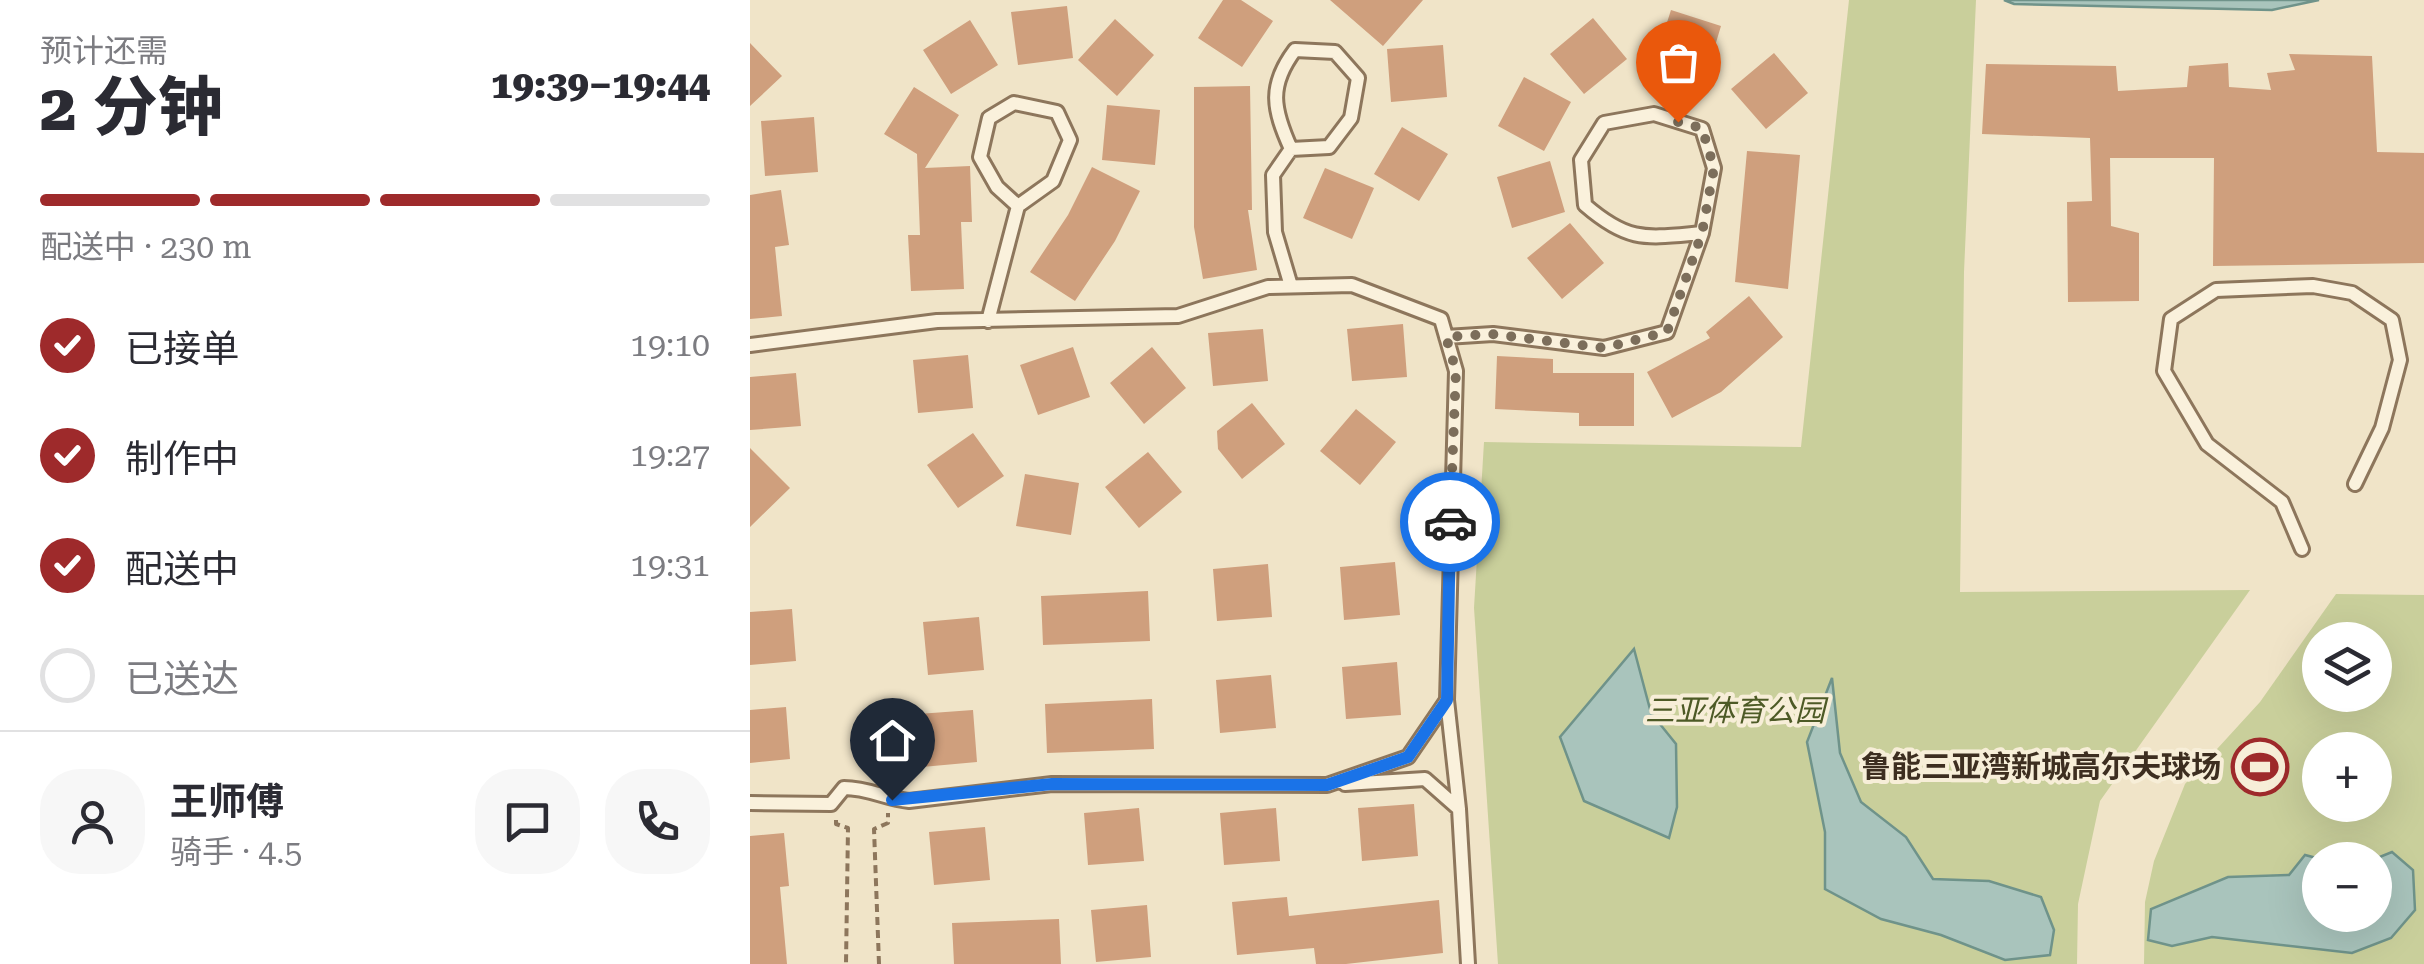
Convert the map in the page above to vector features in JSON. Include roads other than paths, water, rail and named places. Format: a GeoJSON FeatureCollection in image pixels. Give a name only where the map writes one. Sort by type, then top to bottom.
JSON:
{"type":"FeatureCollection","features":[{"type":"Feature","properties":{"kind":"lane"},"geometry":{"type":"LineString","coordinates":[[1295,50],[1336,52],[1358,78],[1351,118],[1329,147],[1292,149],[1277,118],[1277,74],[1295,50]]}},
{"type":"Feature","properties":{"kind":"lane"},"geometry":{"type":"LineString","coordinates":[[988,321],[1018,206],[1052,181],[1070,140],[1057,112],[1014,103],[989,118],[980,157],[997,187],[1018,206]]}},
{"type":"Feature","properties":{"kind":"lane"},"geometry":{"type":"LineString","coordinates":[[1446,337],[1492,334],[1604,348],[1667,332],[1702,233],[1714,168],[1702,128],[1654,114],[1604,123],[1581,160],[1585,205],[1614,230],[1652,237],[1702,233]]}},
{"type":"Feature","properties":{"kind":"lane"},"geometry":{"type":"LineString","coordinates":[[1292,149],[1273,175],[1275,232],[1292,286]]}},
{"type":"Feature","properties":{"kind":"lane"},"geometry":{"type":"LineString","coordinates":[[750,344],[937,321],[1178,316],[1268,287],[1292,286],[1352,285],[1441,319],[1456,371],[1447,700],[1459,809],[1468,964]]}},
{"type":"Feature","properties":{"kind":"lane"},"geometry":{"type":"LineString","coordinates":[[2302,549],[2282,502],[2207,444],[2164,371],[2171,318],[2216,290],[2313,286],[2352,293],[2392,320],[2400,360],[2382,428],[2355,484]]}},
{"type":"Feature","properties":{"kind":"lane"},"geometry":{"type":"LineString","coordinates":[[1327,785],[1408,757],[1447,700]]}},
{"type":"Feature","properties":{"kind":"lane"},"geometry":{"type":"LineString","coordinates":[[750,803],[831,804],[844,788],[882,791],[909,800],[1052,784],[1327,785],[1425,779],[1459,809]]}},
{"type":"Feature","properties":{"kind":"water"},"geometry":{"type":"Polygon","coordinates":[[[2004,0],[2319,0],[2272,10],[2014,4],[2004,0]]]}},
{"type":"Feature","properties":{"kind":"water"},"geometry":{"type":"Polygon","coordinates":[[[1634,649],[1651,713],[1676,744],[1677,807],[1669,838],[1584,801],[1560,737],[1634,649]]]}},
{"type":"Feature","properties":{"kind":"water"},"geometry":{"type":"Polygon","coordinates":[[[1832,678],[1840,753],[1861,802],[1906,837],[1933,879],[1989,881],[2041,897],[2054,930],[2050,955],[2005,960],[1941,935],[1881,919],[1825,889],[1825,832],[1807,742],[1832,678]]]}},
{"type":"Feature","properties":{"kind":"water"},"geometry":{"type":"Polygon","coordinates":[[[2392,852],[2413,870],[2415,910],[2391,938],[2352,953],[2212,937],[2172,946],[2148,940],[2151,909],[2228,877],[2289,875],[2302,859],[2302,932],[2392,932],[2392,852]]]}},
{"type":"Feature","properties":{"kind":"place","name":"鲁能三亚湾新城高尔夫球场"},"geometry":{"type":"Point","coordinates":[2260,767]}},
{"type":"Feature","properties":{"kind":"park label","name":"三亚体育公园"},"geometry":{"type":"Point","coordinates":[1735,711]}}]}
